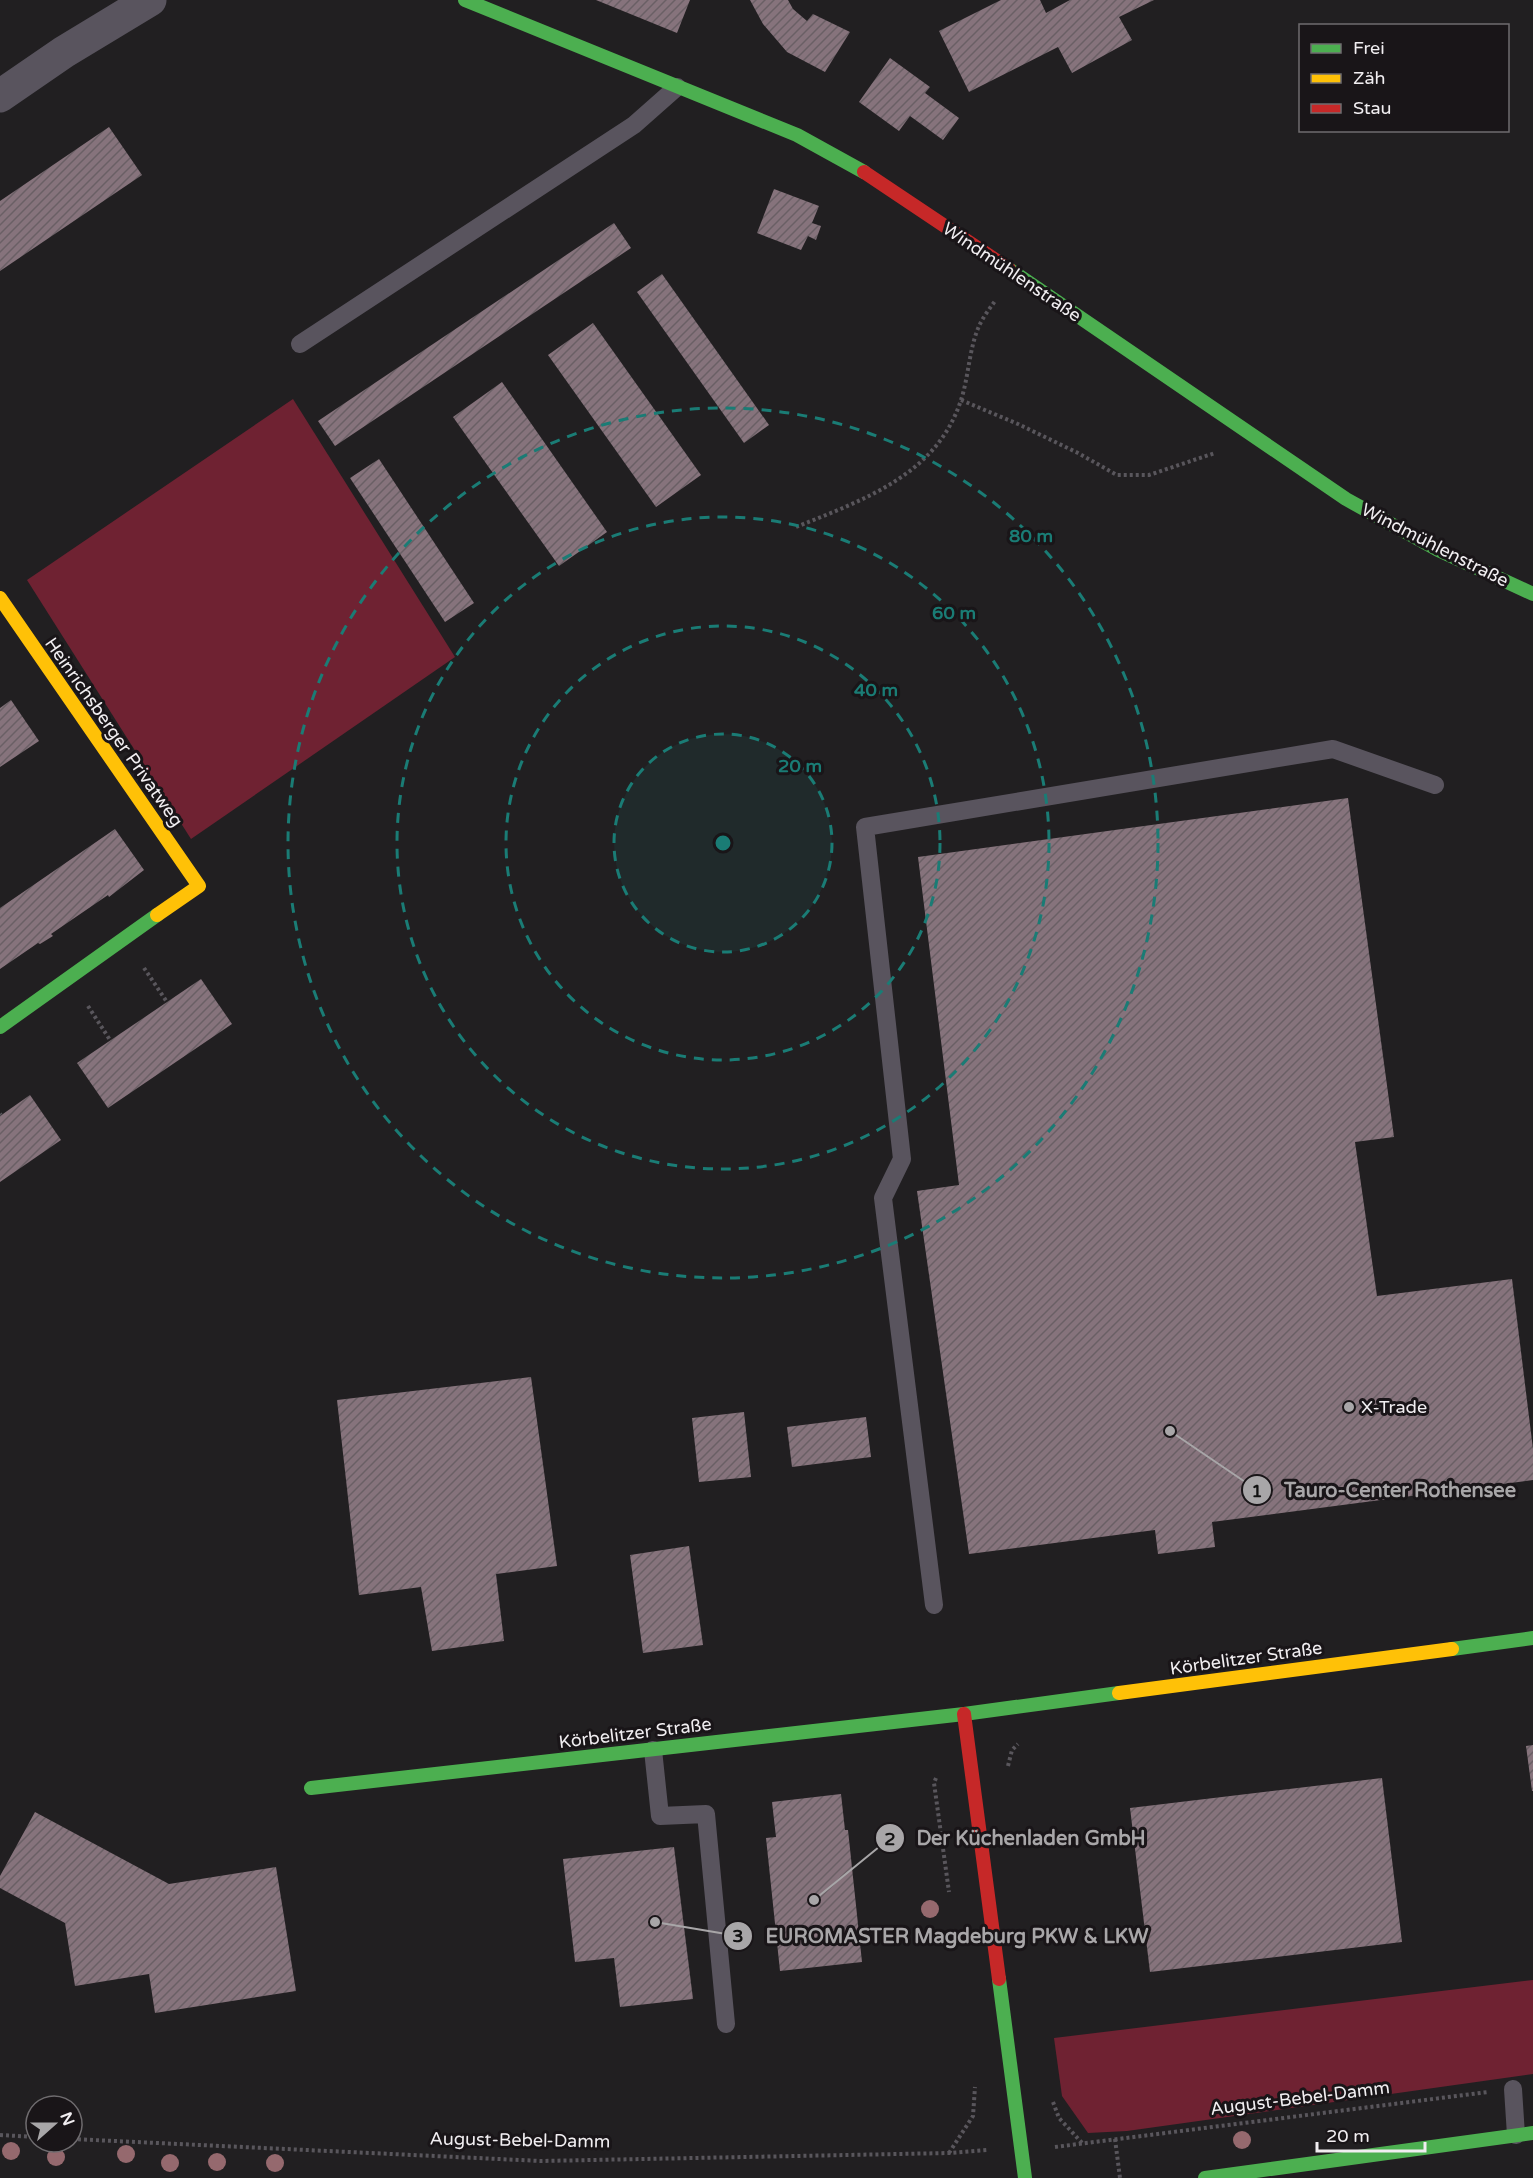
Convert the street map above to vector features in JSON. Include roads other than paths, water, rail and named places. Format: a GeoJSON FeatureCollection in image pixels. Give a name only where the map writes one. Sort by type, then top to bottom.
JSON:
{"type":"FeatureCollection","features":[{"type":"Feature","properties":{"kind":"street"},"geometry":{"type":"LineString","coordinates":[[0,96],[64,52],[150,0]]}},
{"type":"Feature","properties":{"kind":"street","name":"Windmühlenstraße"},"geometry":{"type":"LineString","coordinates":[[465,0],[797,135],[821,147],[870,175],[1329,487],[1399,530],[1473,568],[1533,594]]}},
{"type":"Feature","properties":{"kind":"street","name":"Heinrichsberger Privatweg"},"geometry":{"type":"LineString","coordinates":[[0,598],[199,886],[0,1027]]}},
{"type":"Feature","properties":{"kind":"street","name":"Körbelitzer Straße"},"geometry":{"type":"LineString","coordinates":[[311,1788],[964,1714],[1533,1638]]}},
{"type":"Feature","properties":{"kind":"street"},"geometry":{"type":"LineString","coordinates":[[964,1714],[1024,2178]]}},
{"type":"Feature","properties":{"kind":"street"},"geometry":{"type":"LineString","coordinates":[[1204,2178],[1525,2134]]}},
{"type":"Feature","properties":{"kind":"lane"},"geometry":{"type":"LineString","coordinates":[[300,344],[634,125],[677,87]]}},
{"type":"Feature","properties":{"kind":"lane"},"geometry":{"type":"LineString","coordinates":[[934,1605],[884,1198],[902,1159],[866,827],[1333,749],[1436,785]]}},
{"type":"Feature","properties":{"kind":"lane"},"geometry":{"type":"LineString","coordinates":[[652,1750],[660,1816],[706,1814],[726,2024]]}},
{"type":"Feature","properties":{"kind":"lane"},"geometry":{"type":"LineString","coordinates":[[1513,2089],[1525,2134]]}},
{"type":"Feature","properties":{"kind":"place","name":"X-Trade"},"geometry":{"type":"Point","coordinates":[1349,1407]}},
{"type":"Feature","properties":{"kind":"place","name":"Tauro-Center Rothensee"},"geometry":{"type":"Point","coordinates":[1170,1431]}},
{"type":"Feature","properties":{"kind":"place","name":"Der Küchenladen GmbH"},"geometry":{"type":"Point","coordinates":[814,1900]}},
{"type":"Feature","properties":{"kind":"place","name":"EUROMASTER Magdeburg PKW & LKW"},"geometry":{"type":"Point","coordinates":[655,1922]}}]}
